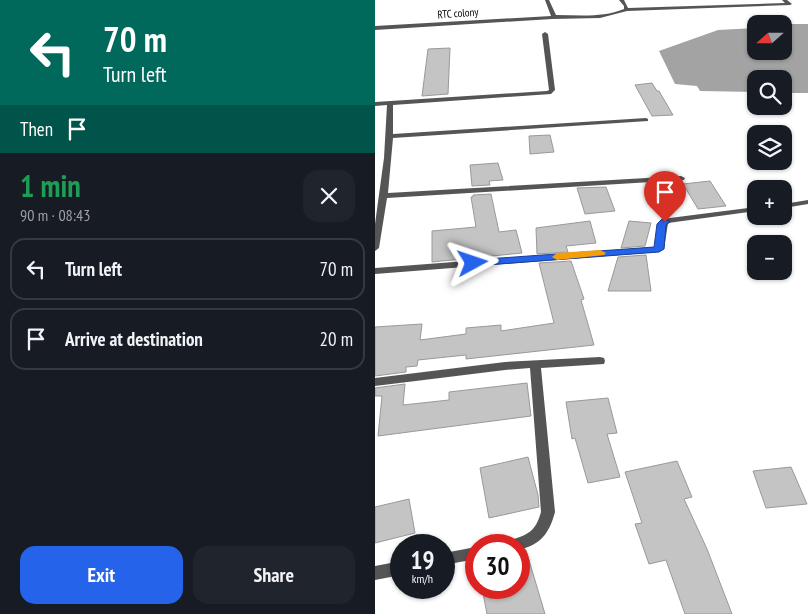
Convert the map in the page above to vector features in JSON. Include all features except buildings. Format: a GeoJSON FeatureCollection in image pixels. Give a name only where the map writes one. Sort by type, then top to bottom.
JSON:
{"type":"FeatureCollection","features":[{"type":"Feature","properties":{"kind":"street"},"geometry":{"type":"LineString","coordinates":[[547,0],[554,15],[552,17]]}},
{"type":"Feature","properties":{"kind":"street"},"geometry":{"type":"LineString","coordinates":[[621,0],[627,10]]}},
{"type":"Feature","properties":{"kind":"street","name":"RTC colony"},"geometry":{"type":"LineString","coordinates":[[375,28],[605,15],[627,10],[790,4],[783,0]]}},
{"type":"Feature","properties":{"kind":"street"},"geometry":{"type":"LineString","coordinates":[[375,104],[549,92],[553,90],[545,34]]}},
{"type":"Feature","properties":{"kind":"street"},"geometry":{"type":"LineString","coordinates":[[375,248],[385,196],[390,136],[390,104]]}},
{"type":"Feature","properties":{"kind":"street"},"geometry":{"type":"LineString","coordinates":[[390,136],[647,120]]}},
{"type":"Feature","properties":{"kind":"street"},"geometry":{"type":"LineString","coordinates":[[385,196],[681,178]]}},
{"type":"Feature","properties":{"kind":"street"},"geometry":{"type":"LineString","coordinates":[[792,205],[808,202]]}},
{"type":"Feature","properties":{"kind":"street"},"geometry":{"type":"LineString","coordinates":[[375,271],[659,249],[662,224],[665,222],[747,210]]}},
{"type":"Feature","properties":{"kind":"street"},"geometry":{"type":"LineString","coordinates":[[375,382],[505,366],[600,361]]}},
{"type":"Feature","properties":{"kind":"street"},"geometry":{"type":"LineString","coordinates":[[530,540],[540,534],[547,512],[535,365]]}},
{"type":"Feature","properties":{"kind":"street"},"geometry":{"type":"LineString","coordinates":[[375,573],[390,570]]}},
{"type":"Feature","properties":{"kind":"shaded area"},"geometry":{"type":"Polygon","coordinates":[[[793,24],[808,24],[808,93],[792,93],[792,70],[747,70],[747,92],[700,91],[697,86],[675,84],[659,51],[718,30],[747,28],[747,60],[793,60],[793,24]]]}},
{"type":"Feature","properties":{"kind":"slow traffic"},"geometry":{"type":"LineString","coordinates":[[557,257],[600,253]]}},
{"type":"Feature","properties":{"kind":"route"},"geometry":{"type":"LineString","coordinates":[[473,263],[659,249],[662,224],[665,222]]}}]}
